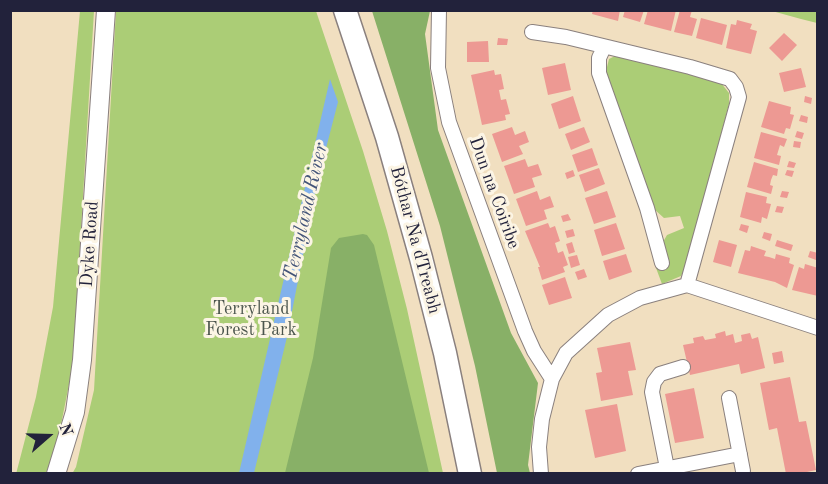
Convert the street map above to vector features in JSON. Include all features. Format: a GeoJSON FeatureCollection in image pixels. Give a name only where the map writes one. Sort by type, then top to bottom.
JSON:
{"type":"FeatureCollection","features":[{"type":"Feature","properties":{"kind":"highway","name":"Bóthar Na dTreabh"},"geometry":{"type":"LineString","coordinates":[[345,10],[387,137],[421,258],[446,353],[470,474]]}},
{"type":"Feature","properties":{"kind":"street","name":"Dyke Road"},"geometry":{"type":"LineString","coordinates":[[56,474],[75,412],[82,360],[106,10]]}},
{"type":"Feature","properties":{"kind":"street","name":"Dun na Coiribe"},"geometry":{"type":"LineString","coordinates":[[439,10],[438,68],[449,122],[525,331],[534,351],[552,378]]}},
{"type":"Feature","properties":{"kind":"street"},"geometry":{"type":"LineString","coordinates":[[532,32],[566,37],[730,79],[736,87],[739,98],[687,285]]}},
{"type":"Feature","properties":{"kind":"street"},"geometry":{"type":"LineString","coordinates":[[604,47],[598,58],[599,73],[647,208],[662,263]]}},
{"type":"Feature","properties":{"kind":"street"},"geometry":{"type":"LineString","coordinates":[[541,474],[539,447],[542,419],[552,378],[576,342],[608,315],[640,298],[687,285],[818,328]]}},
{"type":"Feature","properties":{"kind":"street"},"geometry":{"type":"LineString","coordinates":[[667,468],[652,392],[654,382],[660,374],[683,367]]}},
{"type":"Feature","properties":{"kind":"street"},"geometry":{"type":"LineString","coordinates":[[729,398],[743,471]]}},
{"type":"Feature","properties":{"kind":"street"},"geometry":{"type":"LineString","coordinates":[[638,474],[740,454]]}},
{"type":"Feature","properties":{"kind":"green space"},"geometry":{"type":"Polygon","coordinates":[[[80,11],[94,11],[73,364],[57,445],[46,473],[16,474],[36,397],[53,307],[80,11]]]}},
{"type":"Feature","properties":{"kind":"green space","name":"Terryland Forest Park"},"geometry":{"type":"Polygon","coordinates":[[[116,11],[316,11],[387,231],[407,309],[443,473],[72,474],[76,467],[94,390],[116,11]]]}},
{"type":"Feature","properties":{"kind":"green space"},"geometry":{"type":"Polygon","coordinates":[[[372,11],[430,11],[425,34],[438,130],[511,333],[538,383],[528,465],[530,473],[497,473],[475,366],[440,226],[372,11]]]}},
{"type":"Feature","properties":{"kind":"green space"},"geometry":{"type":"Polygon","coordinates":[[[772,11],[817,11],[817,23],[801,19],[772,11]]]}},
{"type":"Feature","properties":{"kind":"green space"},"geometry":{"type":"Polygon","coordinates":[[[617,55],[721,83],[729,93],[729,104],[686,266],[681,276],[662,284],[656,268],[668,264],[663,242],[667,235],[684,228],[680,216],[664,218],[654,209],[605,75],[609,59],[617,55]]]}},
{"type":"Feature","properties":{"kind":"green space"},"geometry":{"type":"Polygon","coordinates":[[[367,235],[374,245],[429,473],[285,473],[313,358],[331,248],[339,238],[367,235]]]}},
{"type":"Feature","properties":{"kind":"water","name":"Terryland River"},"geometry":{"type":"Polygon","coordinates":[[[330,79],[338,102],[317,183],[287,337],[254,473],[239,473],[330,79]]]}},
{"type":"Feature","properties":{"kind":"building"},"geometry":{"type":"Polygon","coordinates":[[[593,10],[620,10],[618,21],[592,14],[593,10]]]}},
{"type":"Feature","properties":{"kind":"building"},"geometry":{"type":"Polygon","coordinates":[[[625,10],[644,10],[640,22],[623,17],[625,10]]]}},
{"type":"Feature","properties":{"kind":"building"},"geometry":{"type":"Polygon","coordinates":[[[648,10],[676,10],[671,31],[644,24],[648,10]]]}},
{"type":"Feature","properties":{"kind":"building"},"geometry":{"type":"Polygon","coordinates":[[[680,10],[692,10],[690,17],[697,19],[692,36],[674,32],[680,10]]]}},
{"type":"Feature","properties":{"kind":"building"},"geometry":{"type":"Polygon","coordinates":[[[701,18],[727,25],[722,45],[696,38],[701,18]]]}},
{"type":"Feature","properties":{"kind":"building"},"geometry":{"type":"Polygon","coordinates":[[[737,20],[752,24],[750,29],[757,31],[751,54],[726,48],[731,24],[736,25],[737,20]]]}},
{"type":"Feature","properties":{"kind":"building"},"geometry":{"type":"Polygon","coordinates":[[[784,33],[797,45],[782,61],[769,48],[784,33]]]}},
{"type":"Feature","properties":{"kind":"building"},"geometry":{"type":"Polygon","coordinates":[[[498,38],[508,39],[507,45],[497,45],[498,38]]]}},
{"type":"Feature","properties":{"kind":"building"},"geometry":{"type":"Polygon","coordinates":[[[488,41],[489,62],[467,62],[467,42],[488,41]]]}},
{"type":"Feature","properties":{"kind":"building"},"geometry":{"type":"Polygon","coordinates":[[[565,63],[571,90],[548,95],[542,68],[565,63]]]}},
{"type":"Feature","properties":{"kind":"building"},"geometry":{"type":"Polygon","coordinates":[[[801,68],[806,87],[784,92],[779,73],[801,68]]]}},
{"type":"Feature","properties":{"kind":"building"},"geometry":{"type":"Polygon","coordinates":[[[494,70],[495,75],[501,74],[504,89],[499,90],[501,100],[506,99],[510,114],[505,115],[506,120],[482,125],[471,75],[494,70]]]}},
{"type":"Feature","properties":{"kind":"building"},"geometry":{"type":"Polygon","coordinates":[[[573,96],[581,121],[559,129],[551,104],[573,96]]]}},
{"type":"Feature","properties":{"kind":"building"},"geometry":{"type":"Polygon","coordinates":[[[805,96],[812,98],[811,104],[804,102],[805,96]]]}},
{"type":"Feature","properties":{"kind":"building"},"geometry":{"type":"Polygon","coordinates":[[[769,101],[791,107],[790,114],[794,115],[790,129],[786,128],[784,134],[761,127],[769,101]]]}},
{"type":"Feature","properties":{"kind":"building"},"geometry":{"type":"Polygon","coordinates":[[[801,115],[808,117],[807,123],[799,121],[801,115]]]}},
{"type":"Feature","properties":{"kind":"building"},"geometry":{"type":"Polygon","coordinates":[[[512,127],[515,135],[525,131],[529,142],[519,146],[523,154],[502,162],[492,134],[512,127]]]}},
{"type":"Feature","properties":{"kind":"building"},"geometry":{"type":"Polygon","coordinates":[[[584,127],[590,142],[571,150],[565,134],[584,127]]]}},
{"type":"Feature","properties":{"kind":"building"},"geometry":{"type":"Polygon","coordinates":[[[797,131],[804,133],[802,139],[795,137],[797,131]]]}},
{"type":"Feature","properties":{"kind":"building"},"geometry":{"type":"Polygon","coordinates":[[[761,132],[787,139],[784,147],[780,145],[777,155],[781,156],[779,165],[754,158],[761,132]]]}},
{"type":"Feature","properties":{"kind":"building"},"geometry":{"type":"Polygon","coordinates":[[[794,141],[801,142],[800,148],[793,147],[794,141]]]}},
{"type":"Feature","properties":{"kind":"building"},"geometry":{"type":"Polygon","coordinates":[[[592,148],[598,165],[578,172],[572,155],[592,148]]]}},
{"type":"Feature","properties":{"kind":"building"},"geometry":{"type":"Polygon","coordinates":[[[525,159],[528,167],[538,164],[542,175],[532,178],[535,187],[514,194],[504,166],[525,159]]]}},
{"type":"Feature","properties":{"kind":"building"},"geometry":{"type":"Polygon","coordinates":[[[789,161],[796,163],[794,168],[787,167],[789,161]]]}},
{"type":"Feature","properties":{"kind":"building"},"geometry":{"type":"Polygon","coordinates":[[[754,162],[778,169],[777,176],[773,175],[771,180],[770,185],[773,186],[771,194],[747,187],[754,162]]]}},
{"type":"Feature","properties":{"kind":"building"},"geometry":{"type":"Polygon","coordinates":[[[599,168],[605,184],[585,192],[579,175],[599,168]]]}},
{"type":"Feature","properties":{"kind":"building"},"geometry":{"type":"Polygon","coordinates":[[[573,170],[575,176],[567,179],[565,173],[573,170]]]}},
{"type":"Feature","properties":{"kind":"building"},"geometry":{"type":"Polygon","coordinates":[[[787,170],[794,171],[792,177],[785,175],[787,170]]]}},
{"type":"Feature","properties":{"kind":"building"},"geometry":{"type":"Polygon","coordinates":[[[537,191],[540,200],[550,196],[554,207],[544,210],[547,219],[526,226],[516,199],[537,191]]]}},
{"type":"Feature","properties":{"kind":"building"},"geometry":{"type":"Polygon","coordinates":[[[607,191],[616,217],[594,224],[585,198],[607,191]]]}},
{"type":"Feature","properties":{"kind":"building"},"geometry":{"type":"Polygon","coordinates":[[[782,191],[789,192],[787,198],[780,197],[782,191]]]}},
{"type":"Feature","properties":{"kind":"building"},"geometry":{"type":"Polygon","coordinates":[[[746,192],[767,197],[766,203],[771,204],[767,219],[762,217],[761,223],[740,217],[746,192]]]}},
{"type":"Feature","properties":{"kind":"building"},"geometry":{"type":"Polygon","coordinates":[[[777,206],[784,207],[782,213],[775,212],[777,206]]]}},
{"type":"Feature","properties":{"kind":"building"},"geometry":{"type":"Polygon","coordinates":[[[568,214],[571,220],[563,222],[561,216],[568,214]]]}},
{"type":"Feature","properties":{"kind":"building"},"geometry":{"type":"Polygon","coordinates":[[[548,223],[550,228],[555,226],[560,241],[555,243],[558,253],[563,251],[568,265],[563,267],[565,272],[542,280],[538,267],[540,267],[525,231],[548,223]]]}},
{"type":"Feature","properties":{"kind":"building"},"geometry":{"type":"Polygon","coordinates":[[[616,223],[625,249],[602,256],[594,230],[616,223]]]}},
{"type":"Feature","properties":{"kind":"building"},"geometry":{"type":"Polygon","coordinates":[[[741,224],[749,226],[747,233],[739,230],[741,224]]]}},
{"type":"Feature","properties":{"kind":"building"},"geometry":{"type":"Polygon","coordinates":[[[573,229],[575,236],[567,238],[565,231],[573,229]]]}},
{"type":"Feature","properties":{"kind":"building"},"geometry":{"type":"Polygon","coordinates":[[[764,232],[772,234],[770,241],[762,238],[764,232]]]}},
{"type":"Feature","properties":{"kind":"building"},"geometry":{"type":"Polygon","coordinates":[[[719,240],[737,245],[731,267],[713,262],[719,240]]]}},
{"type":"Feature","properties":{"kind":"building"},"geometry":{"type":"Polygon","coordinates":[[[777,240],[793,245],[791,251],[775,246],[777,240]]]}},
{"type":"Feature","properties":{"kind":"building"},"geometry":{"type":"Polygon","coordinates":[[[572,242],[575,252],[569,254],[566,244],[572,242]]]}},
{"type":"Feature","properties":{"kind":"building"},"geometry":{"type":"Polygon","coordinates":[[[751,246],[766,251],[764,256],[775,259],[776,254],[790,258],[789,263],[794,265],[787,288],[775,282],[738,273],[745,250],[750,251],[751,246]]]}},
{"type":"Feature","properties":{"kind":"building"},"geometry":{"type":"Polygon","coordinates":[[[810,251],[818,253],[816,260],[808,257],[810,251]]]}},
{"type":"Feature","properties":{"kind":"building"},"geometry":{"type":"Polygon","coordinates":[[[626,254],[632,272],[609,280],[603,261],[626,254]]]}},
{"type":"Feature","properties":{"kind":"building"},"geometry":{"type":"Polygon","coordinates":[[[577,255],[580,265],[571,268],[568,257],[577,255]]]}},
{"type":"Feature","properties":{"kind":"building"},"geometry":{"type":"Polygon","coordinates":[[[805,264],[818,268],[818,296],[792,290],[799,267],[804,269],[805,264]]]}},
{"type":"Feature","properties":{"kind":"building"},"geometry":{"type":"Polygon","coordinates":[[[584,269],[587,277],[578,280],[575,272],[584,269]]]}},
{"type":"Feature","properties":{"kind":"building"},"geometry":{"type":"Polygon","coordinates":[[[565,277],[572,298],[549,305],[542,285],[565,277]]]}},
{"type":"Feature","properties":{"kind":"building"},"geometry":{"type":"Polygon","coordinates":[[[725,331],[726,336],[733,334],[735,343],[742,341],[741,335],[750,333],[752,339],[758,337],[765,368],[741,374],[739,364],[690,375],[683,345],[694,343],[693,338],[703,336],[705,340],[716,338],[715,334],[725,331]]]}},
{"type":"Feature","properties":{"kind":"building"},"geometry":{"type":"Polygon","coordinates":[[[630,342],[636,370],[628,371],[633,395],[601,401],[596,373],[602,372],[597,348],[630,342]]]}},
{"type":"Feature","properties":{"kind":"building"},"geometry":{"type":"Polygon","coordinates":[[[782,351],[784,362],[774,364],[772,353],[782,351]]]}},
{"type":"Feature","properties":{"kind":"building"},"geometry":{"type":"Polygon","coordinates":[[[790,377],[799,422],[806,421],[816,470],[798,474],[786,474],[777,428],[769,430],[760,383],[790,377]]]}},
{"type":"Feature","properties":{"kind":"building"},"geometry":{"type":"Polygon","coordinates":[[[694,388],[704,438],[675,443],[665,394],[694,388]]]}},
{"type":"Feature","properties":{"kind":"building"},"geometry":{"type":"Polygon","coordinates":[[[617,404],[626,451],[595,458],[585,410],[617,404]]]}}]}
